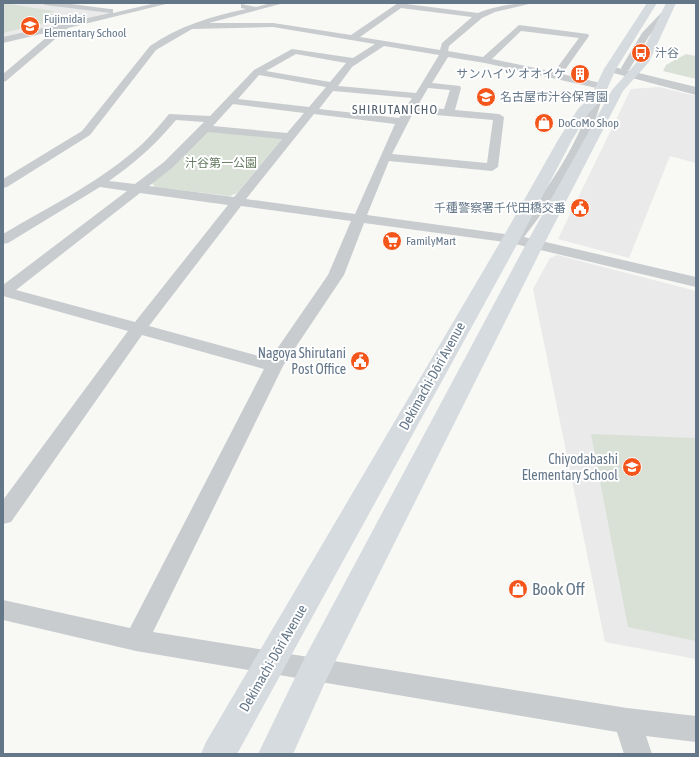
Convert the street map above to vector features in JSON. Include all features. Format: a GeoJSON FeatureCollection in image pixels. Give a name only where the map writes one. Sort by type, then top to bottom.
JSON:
{"type":"FeatureCollection","features":[{"type":"Feature","properties":{"kind":"main road","name":"Dekimachi-Dōri Avenue"},"geometry":{"type":"LineString","coordinates":[[620,80],[612,66],[652,3]]}},
{"type":"Feature","properties":{"kind":"main road","name":"Dekimachi-Dōri Avenue"},"geometry":{"type":"LineString","coordinates":[[275,754],[520,241],[620,80],[643,62],[671,3]]}},
{"type":"Feature","properties":{"kind":"main road","name":"Dekimachi-Dōri Avenue"},"geometry":{"type":"LineString","coordinates":[[218,754],[491,272],[520,241]]}},
{"type":"Feature","properties":{"kind":"street"},"geometry":{"type":"LineString","coordinates":[[45,3],[122,13]]}},
{"type":"Feature","properties":{"kind":"street"},"geometry":{"type":"LineString","coordinates":[[59,5],[68,3]]}},
{"type":"Feature","properties":{"kind":"street"},"geometry":{"type":"LineString","coordinates":[[3,40],[166,3]]}},
{"type":"Feature","properties":{"kind":"street"},"geometry":{"type":"LineString","coordinates":[[3,184],[86,133],[153,48],[173,33],[221,17],[280,3]]}},
{"type":"Feature","properties":{"kind":"street"},"geometry":{"type":"LineString","coordinates":[[136,640],[274,366],[336,275],[385,157],[402,122],[420,96],[442,58],[445,45],[479,16],[493,10],[529,3]]}},
{"type":"Feature","properties":{"kind":"street"},"geometry":{"type":"LineString","coordinates":[[236,4],[256,9]]}},
{"type":"Feature","properties":{"kind":"street"},"geometry":{"type":"LineString","coordinates":[[353,38],[399,5],[479,16]]}},
{"type":"Feature","properties":{"kind":"street"},"geometry":{"type":"LineString","coordinates":[[3,79],[67,25]]}},
{"type":"Feature","properties":{"kind":"street"},"geometry":{"type":"LineString","coordinates":[[195,26],[273,25],[485,60],[556,76],[696,86]]}},
{"type":"Feature","properties":{"kind":"street"},"geometry":{"type":"LineString","coordinates":[[485,60],[519,28],[585,36],[556,76]]}},
{"type":"Feature","properties":{"kind":"street"},"geometry":{"type":"LineString","coordinates":[[3,516],[138,329],[238,201],[354,61],[383,43]]}},
{"type":"Feature","properties":{"kind":"street"},"geometry":{"type":"LineString","coordinates":[[4,291],[168,165],[209,124],[257,72],[295,50],[354,61]]}},
{"type":"Feature","properties":{"kind":"street"},"geometry":{"type":"LineString","coordinates":[[612,66],[620,80]]}},
{"type":"Feature","properties":{"kind":"street"},"geometry":{"type":"LineString","coordinates":[[257,72],[332,86],[420,96]]}},
{"type":"Feature","properties":{"kind":"street"},"geometry":{"type":"LineString","coordinates":[[620,80],[696,91]]}},
{"type":"Feature","properties":{"kind":"street"},"geometry":{"type":"LineString","coordinates":[[426,85],[456,88],[449,112]]}},
{"type":"Feature","properties":{"kind":"street"},"geometry":{"type":"LineString","coordinates":[[230,101],[402,122]]}},
{"type":"Feature","properties":{"kind":"street"},"geometry":{"type":"LineString","coordinates":[[385,157],[492,167],[499,117],[411,110]]}},
{"type":"Feature","properties":{"kind":"street"},"geometry":{"type":"LineString","coordinates":[[3,240],[98,183],[136,155],[153,140],[172,116],[209,124],[291,137]]}},
{"type":"Feature","properties":{"kind":"street"},"geometry":{"type":"LineString","coordinates":[[98,183],[238,201],[520,241],[696,282]]}},
{"type":"Feature","properties":{"kind":"street"},"geometry":{"type":"LineString","coordinates":[[4,291],[274,366]]}},
{"type":"Feature","properties":{"kind":"street"},"geometry":{"type":"LineString","coordinates":[[3,610],[136,640],[627,721],[696,729]]}},
{"type":"Feature","properties":{"kind":"street"},"geometry":{"type":"LineString","coordinates":[[627,721],[638,754]]}},
{"type":"Feature","properties":{"kind":"shaded area","name":"Fujimidai Elementary School"},"geometry":{"type":"Polygon","coordinates":[[[3,3],[33,3],[110,13],[3,38],[3,3]]]}},
{"type":"Feature","properties":{"kind":"shaded area"},"geometry":{"type":"Polygon","coordinates":[[[659,87],[696,96],[696,163],[670,156],[629,258],[558,239],[631,89],[659,87]]]}},
{"type":"Feature","properties":{"kind":"shaded area","name":"Chiyodabashi Elementary School"},"geometry":{"type":"Polygon","coordinates":[[[557,255],[696,291],[696,659],[605,642],[533,289],[550,258],[557,255]]]}},
{"type":"Feature","properties":{"kind":"green space"},"geometry":{"type":"Polygon","coordinates":[[[3,3],[54,11],[49,13],[56,16],[51,17],[57,20],[3,33],[3,3]]]}},
{"type":"Feature","properties":{"kind":"green space"},"geometry":{"type":"Polygon","coordinates":[[[686,54],[696,56],[696,79],[663,71],[666,65],[686,54]]]}},
{"type":"Feature","properties":{"kind":"green space","name":"汁谷第一公園"},"geometry":{"type":"Polygon","coordinates":[[[212,131],[280,137],[282,139],[237,193],[230,196],[155,187],[152,183],[206,132],[212,131]]]}},
{"type":"Feature","properties":{"kind":"green space"},"geometry":{"type":"Polygon","coordinates":[[[591,434],[696,438],[696,641],[628,627],[591,434]]]}},
{"type":"Feature","properties":{"kind":"place","name":"Fujimidai Elementary School"},"geometry":{"type":"Point","coordinates":[30,26]}},
{"type":"Feature","properties":{"kind":"place","name":"汁谷"},"geometry":{"type":"Point","coordinates":[641,53]}},
{"type":"Feature","properties":{"kind":"place","name":"サンハイツ オオイケ"},"geometry":{"type":"Point","coordinates":[580,74]}},
{"type":"Feature","properties":{"kind":"place","name":"名古屋市汁谷保育園"},"geometry":{"type":"Point","coordinates":[486,97]}},
{"type":"Feature","properties":{"kind":"place","name":"DoCoMo Shop"},"geometry":{"type":"Point","coordinates":[544,123]}},
{"type":"Feature","properties":{"kind":"place","name":"千種警察署千代田橋交番"},"geometry":{"type":"Point","coordinates":[580,208]}},
{"type":"Feature","properties":{"kind":"place","name":"FamilyMart"},"geometry":{"type":"Point","coordinates":[392,241]}},
{"type":"Feature","properties":{"kind":"place","name":"Nagoya Shirutani Post Office"},"geometry":{"type":"Point","coordinates":[360,361]}},
{"type":"Feature","properties":{"kind":"place","name":"Chiyodabashi Elementary School"},"geometry":{"type":"Point","coordinates":[632,467]}},
{"type":"Feature","properties":{"kind":"place","name":"Book Off"},"geometry":{"type":"Point","coordinates":[518,589]}},
{"type":"Feature","properties":{"kind":"district","name":"SHIRUTANICHO"},"geometry":{"type":"Point","coordinates":[395,109]}}]}
